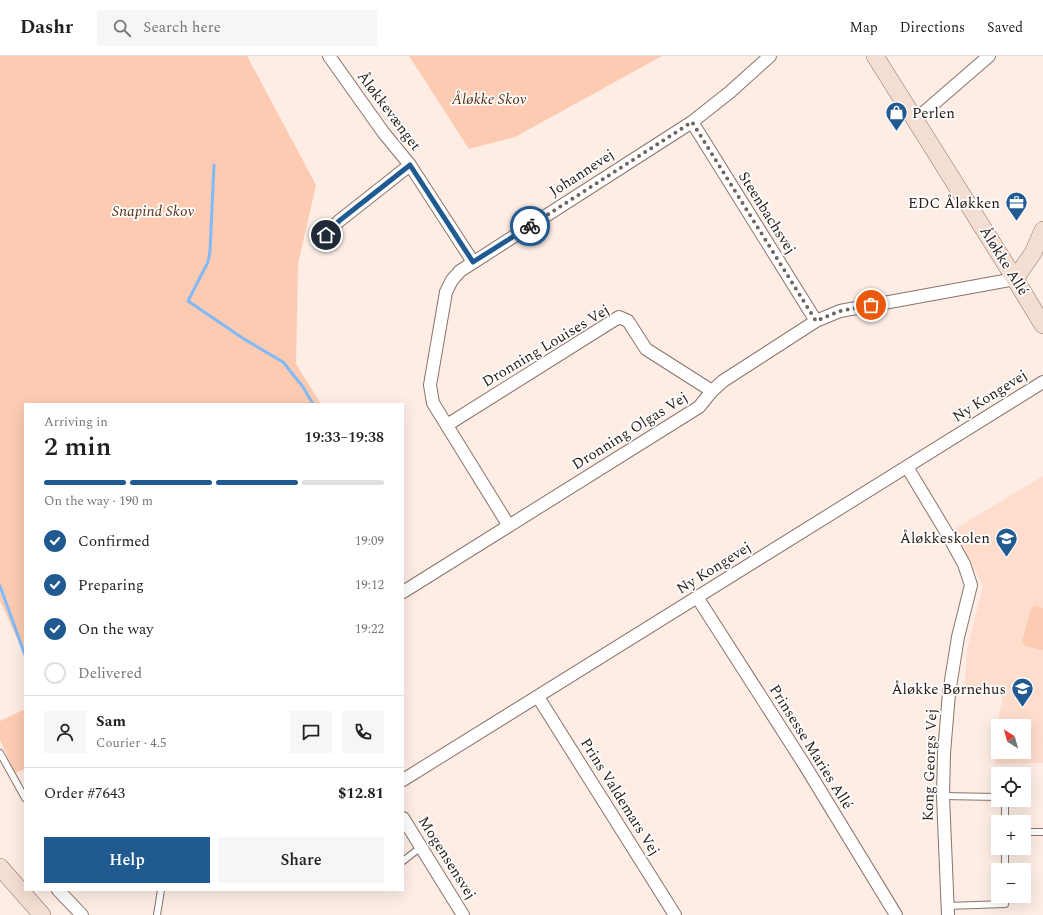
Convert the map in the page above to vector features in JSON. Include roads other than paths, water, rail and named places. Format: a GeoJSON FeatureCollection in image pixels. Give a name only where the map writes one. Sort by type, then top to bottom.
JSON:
{"type":"FeatureCollection","features":[{"type":"Feature","properties":{"kind":"street","name":"Åløkkevænget"},"geometry":{"type":"LineString","coordinates":[[329,56],[383,132],[410,165],[473,262]]}},
{"type":"Feature","properties":{"kind":"street","name":"Johannevej"},"geometry":{"type":"LineString","coordinates":[[509,526],[433,402],[430,385],[446,292],[452,280],[460,271],[473,262],[692,122],[730,92],[770,56]]}},
{"type":"Feature","properties":{"kind":"street","name":"Åløkke Allé"},"geometry":{"type":"LineString","coordinates":[[875,56],[1043,325]]}},
{"type":"Feature","properties":{"kind":"street"},"geometry":{"type":"LineString","coordinates":[[915,120],[989,56]]}},
{"type":"Feature","properties":{"kind":"street","name":"Steenbachsvej"},"geometry":{"type":"LineString","coordinates":[[692,122],[816,321]]}},
{"type":"Feature","properties":{"kind":"street","name":"Åløkkevænget"},"geometry":{"type":"LineString","coordinates":[[326,235],[339,221],[410,165]]}},
{"type":"Feature","properties":{"kind":"street"},"geometry":{"type":"LineString","coordinates":[[1015,278],[1033,254],[1043,230]]}},
{"type":"Feature","properties":{"kind":"street","name":"Dronning Olgas Vej"},"geometry":{"type":"LineString","coordinates":[[404,591],[699,408],[723,380],[816,321],[840,311],[1015,278]]}},
{"type":"Feature","properties":{"kind":"street","name":"Dronning Louises Vej"},"geometry":{"type":"LineString","coordinates":[[447,425],[619,318],[628,321],[646,349],[712,391]]}},
{"type":"Feature","properties":{"kind":"street","name":"Ny Kongevej"},"geometry":{"type":"LineString","coordinates":[[404,779],[1043,382]]}},
{"type":"Feature","properties":{"kind":"street","name":"Kong Georgs Vej"},"geometry":{"type":"LineString","coordinates":[[907,467],[955,547],[964,564],[971,585],[958,637],[949,693],[943,796],[948,911]]}},
{"type":"Feature","properties":{"kind":"street","name":"Prinsesse Maries Allé"},"geometry":{"type":"LineString","coordinates":[[698,597],[804,764],[896,915]]}},
{"type":"Feature","properties":{"kind":"street","name":"Prins Valdemars Vej"},"geometry":{"type":"LineString","coordinates":[[538,697],[675,915]]}},
{"type":"Feature","properties":{"kind":"street","name":"Mogensensvej"},"geometry":{"type":"LineString","coordinates":[[404,820],[463,915]]}},
{"type":"Feature","properties":{"kind":"street"},"geometry":{"type":"LineString","coordinates":[[0,867],[42,915]]}},
{"type":"Feature","properties":{"kind":"street"},"geometry":{"type":"LineString","coordinates":[[59,891],[82,915]]}},
{"type":"Feature","properties":{"kind":"lane"},"geometry":{"type":"LineString","coordinates":[[0,753],[24,796]]}},
{"type":"Feature","properties":{"kind":"lane"},"geometry":{"type":"LineString","coordinates":[[943,796],[991,797]]}},
{"type":"Feature","properties":{"kind":"lane"},"geometry":{"type":"LineString","coordinates":[[1031,832],[1043,832]]}},
{"type":"Feature","properties":{"kind":"lane"},"geometry":{"type":"LineString","coordinates":[[404,860],[422,847]]}},
{"type":"Feature","properties":{"kind":"lane"},"geometry":{"type":"LineString","coordinates":[[157,915],[161,891]]}},
{"type":"Feature","properties":{"kind":"lane"},"geometry":{"type":"LineString","coordinates":[[948,911],[1005,903]]}},
{"type":"Feature","properties":{"kind":"waterway"},"geometry":{"type":"LineString","coordinates":[[214,165],[210,251],[208,262],[188,301],[244,339],[283,362],[303,387],[312,403]]}},
{"type":"Feature","properties":{"kind":"waterway"},"geometry":{"type":"LineString","coordinates":[[0,586],[24,652]]}},
{"type":"Feature","properties":{"kind":"place","name":"Perlen"},"geometry":{"type":"Point","coordinates":[897,132]}},
{"type":"Feature","properties":{"kind":"place","name":"EDC Åløkken"},"geometry":{"type":"Point","coordinates":[1016,222]}},
{"type":"Feature","properties":{"kind":"place","name":"Åløkkeskolen"},"geometry":{"type":"Point","coordinates":[1006,558]}},
{"type":"Feature","properties":{"kind":"place","name":"Åløkke Børnehus"},"geometry":{"type":"Point","coordinates":[1022,708]}},
{"type":"Feature","properties":{"kind":"park label","name":"Åløkke Skov"},"geometry":{"type":"Point","coordinates":[489,99]}},
{"type":"Feature","properties":{"kind":"park label","name":"Snapind Skov"},"geometry":{"type":"Point","coordinates":[153,211]}}]}
